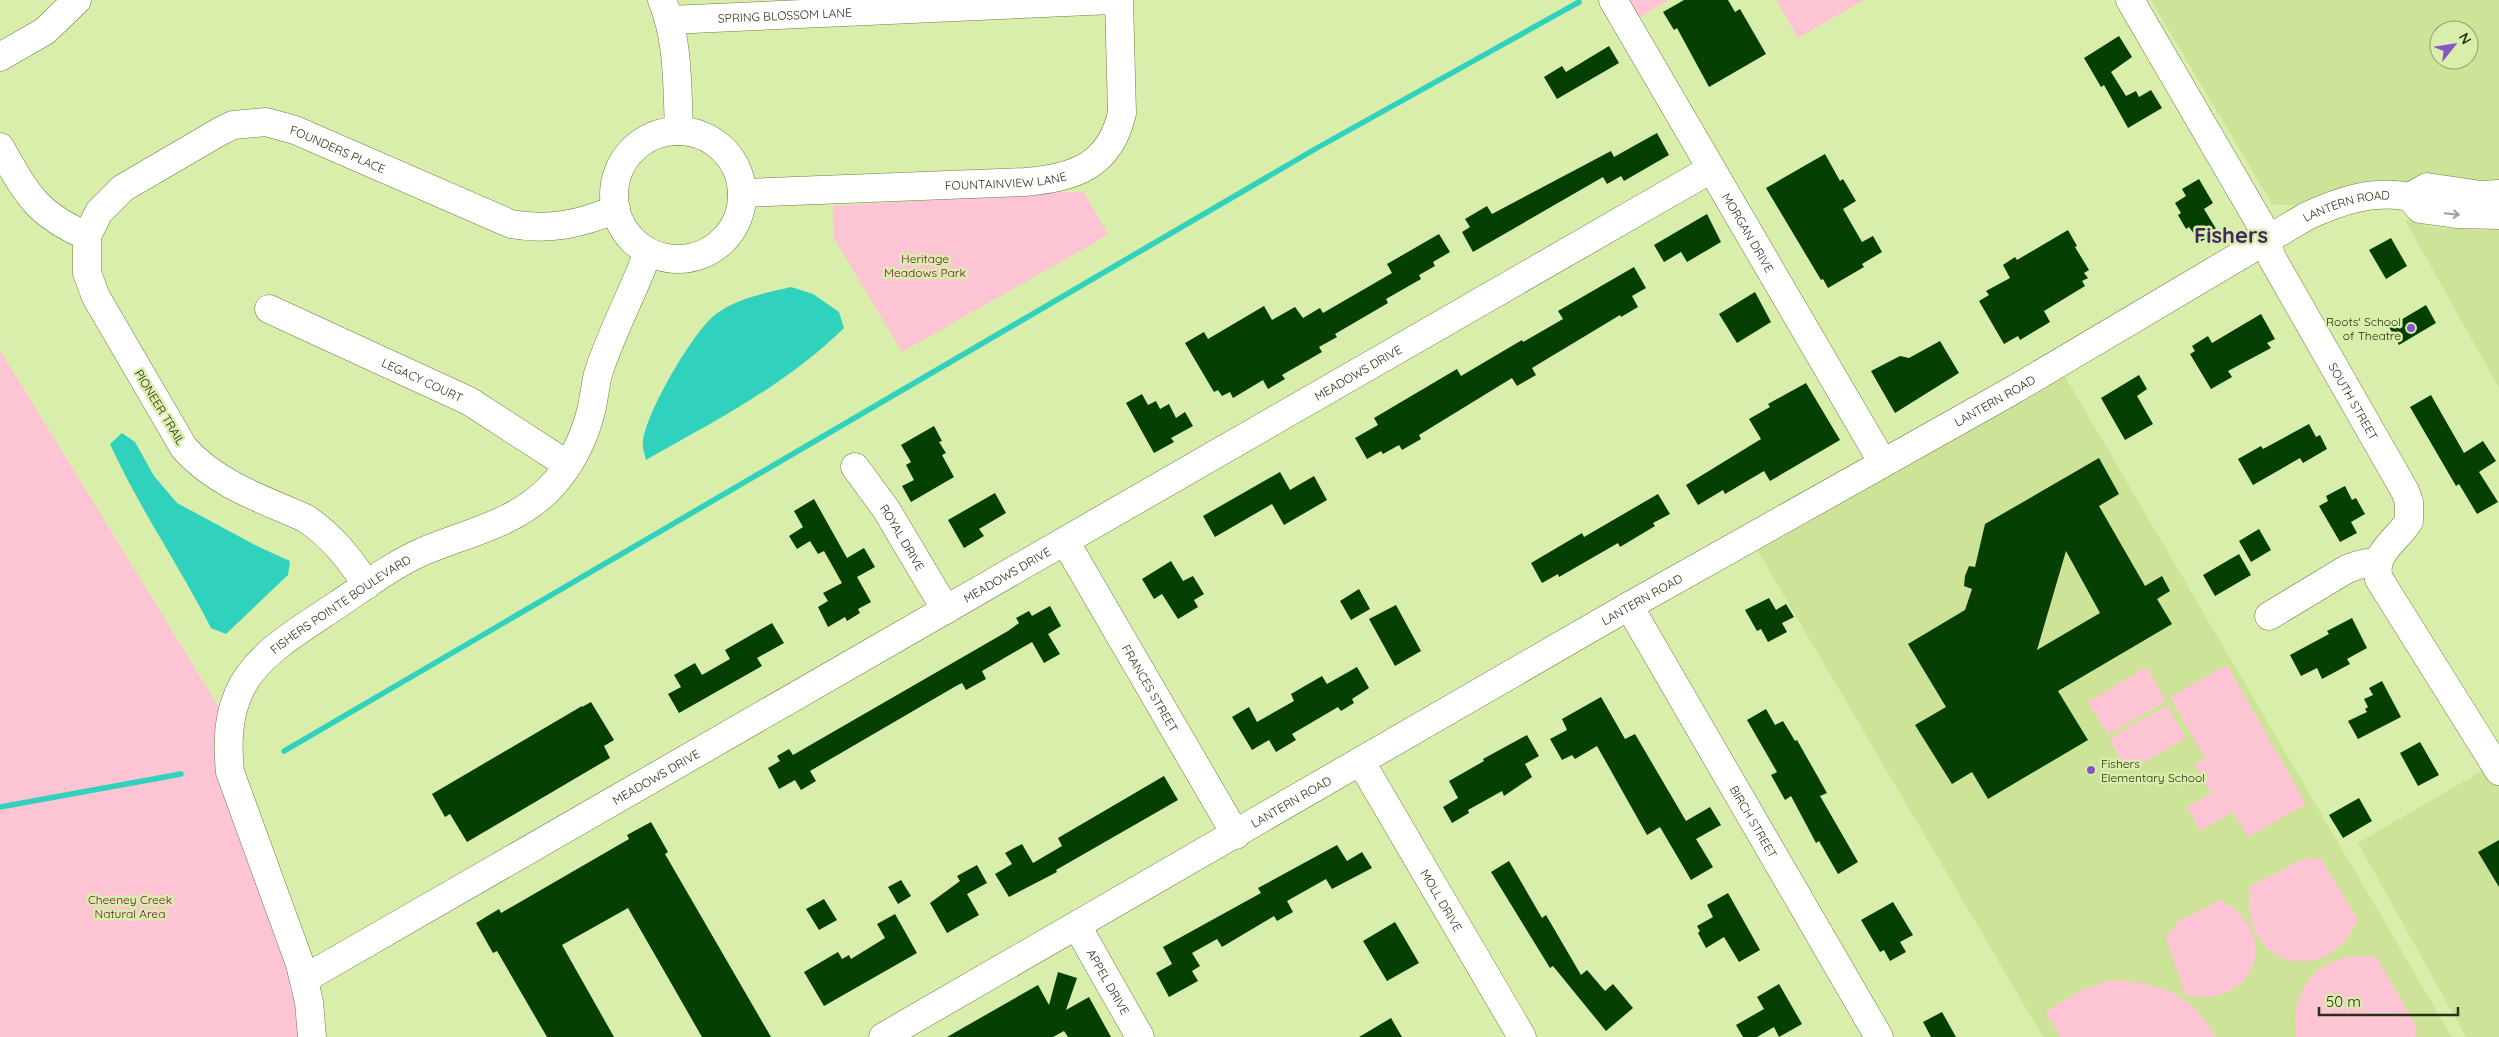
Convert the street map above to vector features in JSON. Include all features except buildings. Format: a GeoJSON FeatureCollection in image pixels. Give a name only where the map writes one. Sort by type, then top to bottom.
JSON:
{"type":"FeatureCollection","features":[{"type":"Feature","properties":{"kind":"street"},"geometry":{"type":"LineString","coordinates":[[0,57],[45,31],[77,0]]}},
{"type":"Feature","properties":{"kind":"street","name":"SPRING BLOSSOM LANE"},"geometry":{"type":"LineString","coordinates":[[665,10],[1112,0]]}},
{"type":"Feature","properties":{"kind":"street","name":"FOUNTAINVIEW LANE"},"geometry":{"type":"LineString","coordinates":[[742,193],[1025,182],[1060,178],[1082,171],[1100,156],[1119,128],[1122,113],[1119,0]]}},
{"type":"Feature","properties":{"kind":"street","name":"MORGAN DRIVE"},"geometry":{"type":"LineString","coordinates":[[1613,0],[1883,464]]}},
{"type":"Feature","properties":{"kind":"street","name":"SOUTH STREET"},"geometry":{"type":"LineString","coordinates":[[2130,0],[2261,225],[2272,258],[2379,444],[2409,502],[2409,521],[2386,548],[2378,562]]}},
{"type":"Feature","properties":{"kind":"street"},"geometry":{"type":"LineString","coordinates":[[665,10],[675,57],[679,131]]}},
{"type":"Feature","properties":{"kind":"street","name":"FOUNDERS PLACE"},"geometry":{"type":"LineString","coordinates":[[87,236],[99,212],[122,188],[219,132],[234,125],[252,122],[266,122],[295,130],[510,224],[542,228],[560,226],[574,224],[616,210]]}},
{"type":"Feature","properties":{"kind":"street"},"geometry":{"type":"LineString","coordinates":[[679,131],[702,135],[722,148],[737,169],[742,193],[739,218],[727,238],[713,249],[697,257],[685,260],[660,258],[639,246],[624,230],[616,210],[614,198],[617,175],[628,155],[646,140],[667,132],[679,131]]}},
{"type":"Feature","properties":{"kind":"street"},"geometry":{"type":"LineString","coordinates":[[0,148],[40,209],[63,225],[87,236]]}},
{"type":"Feature","properties":{"kind":"street","name":"MEADOWS DRIVE"},"geometry":{"type":"LineString","coordinates":[[304,979],[1711,169]]}},
{"type":"Feature","properties":{"kind":"street","name":"LANTERN ROAD"},"geometry":{"type":"LineString","coordinates":[[884,1037],[1629,606],[2022,385],[2307,216],[2343,201],[2388,194],[2410,197],[2428,188],[2481,195],[2499,194]]}},
{"type":"Feature","properties":{"kind":"street","name":"LANTERN ROAD"},"geometry":{"type":"LineString","coordinates":[[2410,197],[2420,209],[2456,214],[2499,215]]}},
{"type":"Feature","properties":{"kind":"street","name":"PIONEER TRAIL"},"geometry":{"type":"LineString","coordinates":[[87,236],[87,273],[96,297],[184,448],[201,466],[217,477],[316,525],[337,544],[367,585]]}},
{"type":"Feature","properties":{"kind":"street","name":"FISHERS POINTE BOULEVARD"},"geometry":{"type":"LineString","coordinates":[[312,1037],[304,979],[288,926],[232,784],[227,748],[229,728],[237,694],[260,661],[278,644],[367,585],[408,559],[492,527],[519,512],[547,490],[568,465],[586,428],[598,375],[648,252]]}},
{"type":"Feature","properties":{"kind":"street","name":"LEGACY COURT"},"geometry":{"type":"LineString","coordinates":[[269,309],[469,400],[568,465]]}},
{"type":"Feature","properties":{"kind":"street","name":"ROYAL DRIVE"},"geometry":{"type":"LineString","coordinates":[[855,468],[886,509],[946,610]]}},
{"type":"Feature","properties":{"kind":"street","name":"FRANCES STREET"},"geometry":{"type":"LineString","coordinates":[[1065,541],[1236,835]]}},
{"type":"Feature","properties":{"kind":"street"},"geometry":{"type":"LineString","coordinates":[[2269,616],[2348,569],[2358,565],[2378,562],[2376,571],[2385,592],[2498,772]]}},
{"type":"Feature","properties":{"kind":"street","name":"BIRCH STREET"},"geometry":{"type":"LineString","coordinates":[[1629,606],[1879,1037]]}},
{"type":"Feature","properties":{"kind":"street","name":"MOLL DRIVE"},"geometry":{"type":"LineString","coordinates":[[1361,762],[1522,1037]]}},
{"type":"Feature","properties":{"kind":"street","name":"APPEL DRIVE"},"geometry":{"type":"LineString","coordinates":[[1076,926],[1140,1037]]}},
{"type":"Feature","properties":{"kind":"shaded area"},"geometry":{"type":"Polygon","coordinates":[[[2151,0],[2499,0],[2499,183],[2376,181],[2307,206],[2272,204],[2151,0]]]}},
{"type":"Feature","properties":{"kind":"shaded area"},"geometry":{"type":"Polygon","coordinates":[[[2405,220],[2435,228],[2488,230],[2499,228],[2499,388],[2405,220]]]}},
{"type":"Feature","properties":{"kind":"shaded area","name":"Fishers Elementary School"},"geometry":{"type":"Polygon","coordinates":[[[2063,373],[2452,1037],[2043,1037],[1756,548],[2063,373]]]}},
{"type":"Feature","properties":{"kind":"shaded area"},"geometry":{"type":"Polygon","coordinates":[[[2499,761],[2499,1037],[2466,1037],[2358,843],[2499,761]]]}},
{"type":"Feature","properties":{"kind":"green space"},"geometry":{"type":"Polygon","coordinates":[[[1626,0],[1669,0],[1637,19],[1626,0]]]}},
{"type":"Feature","properties":{"kind":"green space"},"geometry":{"type":"Polygon","coordinates":[[[1776,0],[1864,0],[1798,38],[1776,0]]]}},
{"type":"Feature","properties":{"kind":"green space","name":"Heritage Meadows Park"},"geometry":{"type":"Polygon","coordinates":[[[1057,192],[1084,192],[1108,235],[902,352],[834,238],[833,206],[1057,192]]]}},
{"type":"Feature","properties":{"kind":"green space","name":"Cheeney Creek Natural Area"},"geometry":{"type":"Polygon","coordinates":[[[0,350],[219,707],[225,794],[296,991],[298,1037],[0,1037],[0,350]]]}},
{"type":"Feature","properties":{"kind":"green space"},"geometry":{"type":"Polygon","coordinates":[[[2227,665],[2306,804],[2248,837],[2233,812],[2200,831],[2187,807],[2211,793],[2194,764],[2205,758],[2170,697],[2227,665]]]}},
{"type":"Feature","properties":{"kind":"green space"},"geometry":{"type":"Polygon","coordinates":[[[2146,667],[2166,701],[2108,735],[2088,702],[2146,667]]]}},
{"type":"Feature","properties":{"kind":"green space"},"geometry":{"type":"Polygon","coordinates":[[[2167,705],[2186,738],[2128,772],[2109,739],[2167,705]]]}},
{"type":"Feature","properties":{"kind":"green space"},"geometry":{"type":"Polygon","coordinates":[[[2305,858],[2321,859],[2358,920],[2343,942],[2325,956],[2306,961],[2287,959],[2270,950],[2257,934],[2250,913],[2250,886],[2305,858]]]}},
{"type":"Feature","properties":{"kind":"green space"},"geometry":{"type":"Polygon","coordinates":[[[2220,900],[2240,914],[2251,931],[2256,948],[2253,966],[2244,980],[2229,991],[2209,997],[2185,995],[2166,938],[2177,922],[2220,900]]]}},
{"type":"Feature","properties":{"kind":"green space"},"geometry":{"type":"Polygon","coordinates":[[[2352,956],[2376,956],[2417,1027],[2415,1037],[2296,1037],[2296,1009],[2299,997],[2312,976],[2322,967],[2334,961],[2352,956]]]}},
{"type":"Feature","properties":{"kind":"green space"},"geometry":{"type":"Polygon","coordinates":[[[2111,980],[2129,981],[2160,987],[2172,993],[2184,1000],[2195,1010],[2216,1037],[2060,1037],[2045,1012],[2080,991],[2111,980]]]}},
{"type":"Feature","properties":{"kind":"water"},"geometry":{"type":"Polygon","coordinates":[[[791,287],[813,294],[839,312],[844,328],[799,367],[750,400],[646,460],[643,442],[652,412],[672,373],[707,323],[724,308],[733,304],[791,287]]]}},
{"type":"Feature","properties":{"kind":"water"},"geometry":{"type":"Polygon","coordinates":[[[122,433],[135,442],[154,476],[177,503],[259,547],[290,561],[288,575],[226,634],[211,628],[121,468],[110,444],[122,433]]]}},
{"type":"Feature","properties":{"kind":"waterway"},"geometry":{"type":"LineString","coordinates":[[284,751],[1317,148],[1579,2]]}},
{"type":"Feature","properties":{"kind":"waterway"},"geometry":{"type":"LineString","coordinates":[[0,807],[181,774]]}},
{"type":"Feature","properties":{"kind":"place","name":"Roots' School of Theatre"},"geometry":{"type":"Point","coordinates":[2411,328]}},
{"type":"Feature","properties":{"kind":"place","name":"Fishers Elementary School"},"geometry":{"type":"Point","coordinates":[2091,770]}},
{"type":"Feature","properties":{"kind":"district","name":"Fishers"},"geometry":{"type":"Point","coordinates":[2231,235]}}]}
